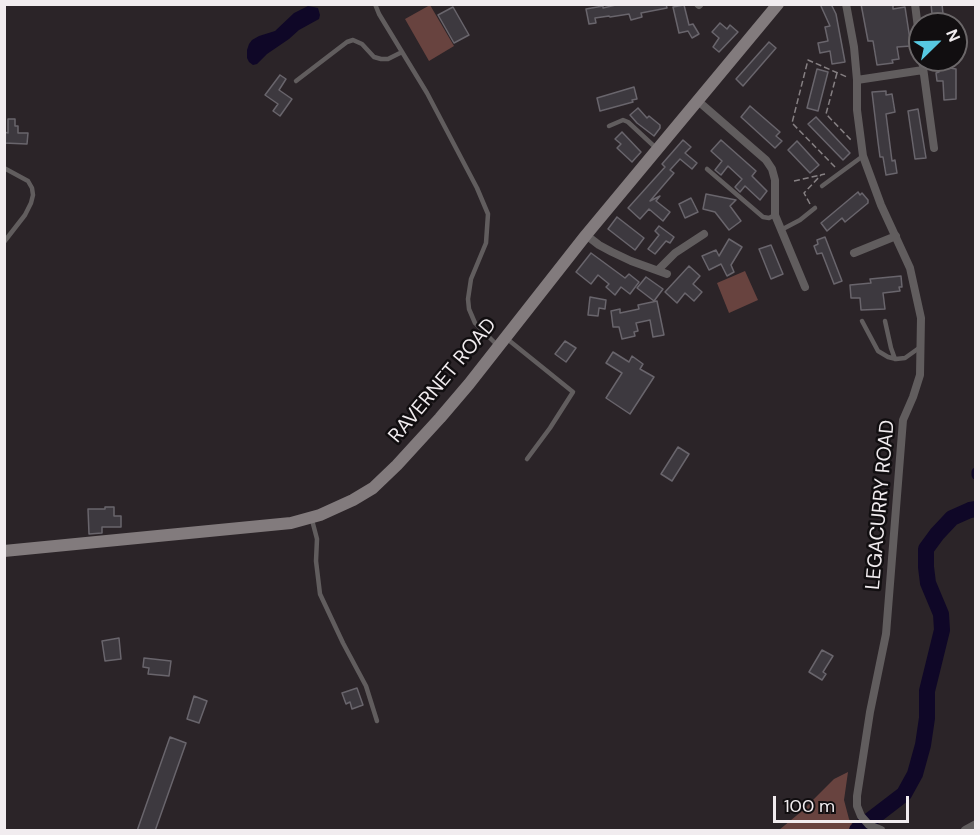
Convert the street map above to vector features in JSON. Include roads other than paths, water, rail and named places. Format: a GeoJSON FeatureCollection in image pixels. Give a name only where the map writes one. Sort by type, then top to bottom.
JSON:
{"type":"FeatureCollection","features":[{"type":"Feature","properties":{"kind":"street","name":"RAVERNET ROAD"},"geometry":{"type":"LineString","coordinates":[[4,551],[291,523],[353,500],[373,488],[440,418],[503,342],[586,235],[778,4]]}},
{"type":"Feature","properties":{"kind":"street","name":"LEGACURRY ROAD"},"geometry":{"type":"LineString","coordinates":[[846,4],[854,47],[857,79],[856,110],[861,158],[910,268],[921,318],[920,375],[903,420],[886,634],[857,796],[857,806],[861,816],[869,825],[881,831]]}},
{"type":"Feature","properties":{"kind":"street"},"geometry":{"type":"LineString","coordinates":[[857,79],[908,72]]}},
{"type":"Feature","properties":{"kind":"street"},"geometry":{"type":"LineString","coordinates":[[923,72],[934,148]]}},
{"type":"Feature","properties":{"kind":"street"},"geometry":{"type":"LineString","coordinates":[[698,102],[766,160],[772,169],[775,180],[775,215],[805,286]]}},
{"type":"Feature","properties":{"kind":"street"},"geometry":{"type":"LineString","coordinates":[[658,270],[675,253],[704,234]]}},
{"type":"Feature","properties":{"kind":"street"},"geometry":{"type":"LineString","coordinates":[[586,235],[612,252],[667,274]]}},
{"type":"Feature","properties":{"kind":"street"},"geometry":{"type":"LineString","coordinates":[[854,253],[896,236]]}},
{"type":"Feature","properties":{"kind":"street"},"geometry":{"type":"LineString","coordinates":[[965,831],[975,824]]}},
{"type":"Feature","properties":{"kind":"lane"},"geometry":{"type":"LineString","coordinates":[[375,4],[427,93],[477,188],[488,214],[486,243],[471,279],[468,299],[469,309],[475,323],[573,392],[527,459]]}},
{"type":"Feature","properties":{"kind":"lane"},"geometry":{"type":"LineString","coordinates":[[296,81],[347,42],[353,40],[362,44],[374,57],[381,59],[388,59],[402,52]]}},
{"type":"Feature","properties":{"kind":"lane"},"geometry":{"type":"LineString","coordinates":[[609,126],[623,120],[628,122],[657,150]]}},
{"type":"Feature","properties":{"kind":"lane"},"geometry":{"type":"LineString","coordinates":[[822,186],[861,158]]}},
{"type":"Feature","properties":{"kind":"lane"},"geometry":{"type":"LineString","coordinates":[[4,168],[28,181],[33,195],[25,214],[4,242]]}},
{"type":"Feature","properties":{"kind":"lane"},"geometry":{"type":"LineString","coordinates":[[707,169],[763,217],[768,218],[775,215]]}},
{"type":"Feature","properties":{"kind":"lane"},"geometry":{"type":"LineString","coordinates":[[781,230],[793,225],[814,209]]}},
{"type":"Feature","properties":{"kind":"lane"},"geometry":{"type":"LineString","coordinates":[[862,321],[878,351],[888,357],[905,358],[921,346]]}},
{"type":"Feature","properties":{"kind":"lane"},"geometry":{"type":"LineString","coordinates":[[885,321],[896,359]]}},
{"type":"Feature","properties":{"kind":"lane"},"geometry":{"type":"LineString","coordinates":[[312,517],[317,539],[316,561],[320,594],[366,686],[377,721]]}},
{"type":"Feature","properties":{"kind":"waterway"},"geometry":{"type":"LineString","coordinates":[[857,830],[904,794],[915,774],[927,718],[927,691],[942,630],[941,614],[928,583],[926,549],[952,518],[976,509]]}}]}
